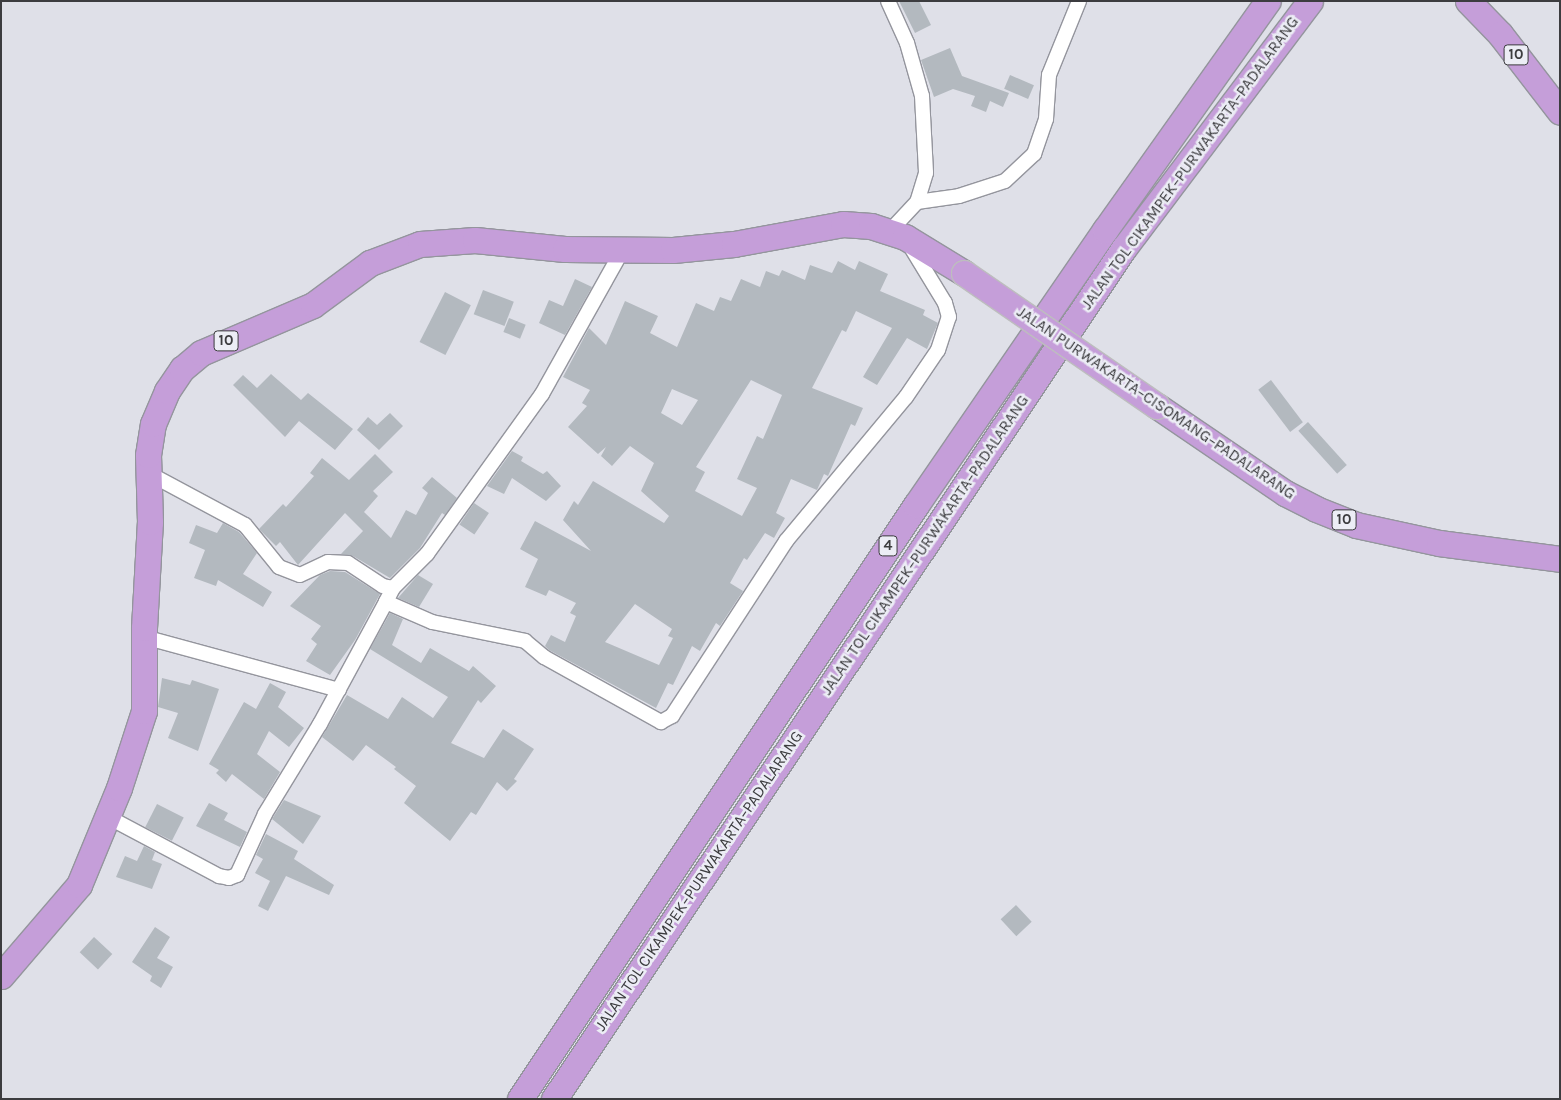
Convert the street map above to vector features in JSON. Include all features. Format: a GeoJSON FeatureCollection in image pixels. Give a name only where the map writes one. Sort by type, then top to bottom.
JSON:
{"type":"FeatureCollection","features":[{"type":"Feature","properties":{"kind":"highway","name":"JALAN TOL CIKAMPEK–PURWAKARTA–PADALARANG"},"geometry":{"type":"LineString","coordinates":[[520,1099],[921,497],[1105,230],[1268,1]]}},
{"type":"Feature","properties":{"kind":"highway","name":"10"},"geometry":{"type":"LineString","coordinates":[[1468,1],[1500,34],[1560,112]]}},
{"type":"Feature","properties":{"kind":"highway","name":"JALAN TOL CIKAMPEK–PURWAKARTA–PADALARANG"},"geometry":{"type":"LineString","coordinates":[[554,1099],[1124,248],[1304,8]]}},
{"type":"Feature","properties":{"kind":"highway","name":"10"},"geometry":{"type":"LineString","coordinates":[[1,976],[79,885],[108,817],[144,710],[144,637],[150,522],[148,473],[153,424],[167,391],[182,369],[202,353],[227,340],[313,305],[370,263],[420,244],[475,240],[622,251],[673,250],[734,244],[843,224],[898,234]]}},
{"type":"Feature","properties":{"kind":"highway","name":"JALAN PURWAKARTA–CISOMANG–PADALARANG"},"geometry":{"type":"LineString","coordinates":[[898,234],[964,273],[1285,492],[1356,525],[1439,543],[1560,559]]}},
{"type":"Feature","properties":{"kind":"street"},"geometry":{"type":"LineString","coordinates":[[386,602],[432,622],[525,641],[544,657],[648,717],[661,722],[672,716],[786,541],[906,397],[938,350],[949,317],[945,303],[898,234],[917,202],[926,173],[922,96],[907,43],[888,1]]}},
{"type":"Feature","properties":{"kind":"street"},"geometry":{"type":"LineString","coordinates":[[917,202],[960,196],[1005,181],[1034,154],[1046,119],[1049,75],[1079,1]]}},
{"type":"Feature","properties":{"kind":"street"},"geometry":{"type":"LineString","coordinates":[[108,817],[220,876],[229,878],[236,876],[265,814],[339,690],[393,588],[427,554],[542,394],[622,251]]}},
{"type":"Feature","properties":{"kind":"street"},"geometry":{"type":"LineString","coordinates":[[148,473],[245,525],[279,567],[300,575],[328,562],[348,563],[383,586],[393,588]]}},
{"type":"Feature","properties":{"kind":"street"},"geometry":{"type":"LineString","coordinates":[[144,637],[339,690]]}},
{"type":"Feature","properties":{"kind":"building"},"geometry":{"type":"Polygon","coordinates":[[[899,1],[919,1],[931,25],[915,33],[899,1]]]}},
{"type":"Feature","properties":{"kind":"building"},"geometry":{"type":"Polygon","coordinates":[[[950,48],[962,76],[1009,93],[1003,107],[990,101],[986,112],[971,106],[975,96],[953,89],[934,97],[921,60],[950,48]]]}},
{"type":"Feature","properties":{"kind":"building"},"geometry":{"type":"Polygon","coordinates":[[[1010,75],[1034,85],[1028,99],[1004,89],[1010,75]]]}},
{"type":"Feature","properties":{"kind":"building"},"geometry":{"type":"Polygon","coordinates":[[[838,261],[855,270],[859,261],[888,274],[880,291],[925,310],[923,315],[938,323],[927,349],[907,338],[877,385],[863,377],[892,328],[856,311],[846,332],[842,330],[812,388],[863,408],[855,426],[851,424],[828,476],[824,474],[817,490],[791,479],[776,513],[785,518],[774,538],[765,533],[747,560],[744,558],[730,583],[743,591],[720,626],[716,623],[700,651],[692,646],[673,685],[668,683],[656,708],[549,650],[545,646],[551,635],[565,642],[576,616],[570,613],[576,603],[549,590],[546,596],[525,587],[538,559],[520,549],[535,521],[591,551],[563,520],[574,501],[578,505],[593,481],[664,523],[669,516],[641,491],[654,463],[630,446],[612,466],[601,456],[606,447],[598,454],[568,427],[587,406],[582,403],[590,390],[563,377],[589,328],[606,345],[625,301],[658,316],[650,333],[677,347],[696,303],[714,311],[720,297],[731,301],[741,279],[760,287],[766,271],[779,276],[782,270],[805,280],[810,265],[832,273],[838,261]],[[751,380],[696,467],[705,472],[695,491],[742,516],[757,488],[737,479],[757,436],[763,439],[782,395],[751,380]],[[672,389],[661,413],[682,425],[698,400],[672,389]],[[635,604],[605,642],[659,665],[673,638],[668,636],[672,629],[635,604]]]}},
{"type":"Feature","properties":{"kind":"building"},"geometry":{"type":"Polygon","coordinates":[[[575,279],[592,287],[565,335],[539,323],[549,300],[563,306],[575,279]]]}},
{"type":"Feature","properties":{"kind":"building"},"geometry":{"type":"Polygon","coordinates":[[[483,290],[514,302],[504,326],[474,314],[483,290]]]}},
{"type":"Feature","properties":{"kind":"building"},"geometry":{"type":"Polygon","coordinates":[[[445,292],[471,305],[445,355],[420,342],[445,292]]]}},
{"type":"Feature","properties":{"kind":"building"},"geometry":{"type":"Polygon","coordinates":[[[509,318],[526,325],[520,339],[503,332],[509,318]]]}},
{"type":"Feature","properties":{"kind":"building"},"geometry":{"type":"Polygon","coordinates":[[[271,374],[301,400],[308,393],[353,429],[335,450],[299,421],[285,437],[233,385],[243,375],[257,388],[271,374]]]}},
{"type":"Feature","properties":{"kind":"building"},"geometry":{"type":"Polygon","coordinates":[[[1271,380],[1303,422],[1290,432],[1258,390],[1271,380]]]}},
{"type":"Feature","properties":{"kind":"building"},"geometry":{"type":"Polygon","coordinates":[[[390,413],[403,426],[379,450],[357,430],[368,417],[377,425],[390,413]]]}},
{"type":"Feature","properties":{"kind":"building"},"geometry":{"type":"Polygon","coordinates":[[[1308,422],[1347,465],[1337,474],[1298,431],[1308,422]]]}},
{"type":"Feature","properties":{"kind":"building"},"geometry":{"type":"Polygon","coordinates":[[[512,451],[523,457],[521,461],[543,474],[547,471],[561,486],[546,501],[512,478],[504,494],[487,486],[512,451]]]}},
{"type":"Feature","properties":{"kind":"building"},"geometry":{"type":"Polygon","coordinates":[[[375,454],[393,472],[373,491],[378,496],[364,512],[391,538],[406,510],[416,515],[428,493],[422,488],[432,477],[457,498],[445,515],[442,513],[420,548],[390,578],[353,556],[341,554],[363,531],[345,513],[298,565],[280,542],[276,546],[259,529],[283,504],[286,507],[314,476],[310,473],[322,458],[349,480],[375,454]]]}},
{"type":"Feature","properties":{"kind":"building"},"geometry":{"type":"Polygon","coordinates":[[[474,503],[489,513],[474,535],[459,525],[474,503]]]}},
{"type":"Feature","properties":{"kind":"building"},"geometry":{"type":"Polygon","coordinates":[[[223,523],[239,532],[257,553],[243,574],[272,592],[263,607],[218,580],[216,586],[194,578],[205,550],[189,543],[196,525],[217,533],[223,523]]]}},
{"type":"Feature","properties":{"kind":"building"},"geometry":{"type":"Polygon","coordinates":[[[330,571],[345,572],[380,594],[355,640],[330,675],[306,661],[317,644],[311,639],[321,626],[290,606],[320,575],[330,571]]]}},
{"type":"Feature","properties":{"kind":"building"},"geometry":{"type":"Polygon","coordinates":[[[418,575],[433,584],[419,607],[398,598],[418,575]]]}},
{"type":"Feature","properties":{"kind":"building"},"geometry":{"type":"Polygon","coordinates":[[[390,613],[403,619],[392,645],[421,663],[430,648],[469,671],[473,666],[496,686],[481,703],[478,700],[451,743],[484,758],[503,729],[534,749],[514,779],[517,781],[507,791],[497,782],[476,815],[471,812],[450,841],[404,803],[416,786],[394,769],[396,767],[366,745],[353,761],[322,737],[347,695],[388,719],[402,697],[433,718],[448,697],[370,649],[390,613]]]}},
{"type":"Feature","properties":{"kind":"building"},"geometry":{"type":"Polygon","coordinates":[[[162,678],[190,685],[192,680],[219,689],[198,751],[168,738],[178,713],[158,707],[162,678]]]}},
{"type":"Feature","properties":{"kind":"building"},"geometry":{"type":"Polygon","coordinates":[[[270,683],[286,692],[278,707],[304,728],[289,747],[269,731],[257,754],[280,772],[264,799],[232,774],[226,782],[216,773],[219,770],[209,764],[244,702],[256,709],[270,683]]]}},
{"type":"Feature","properties":{"kind":"building"},"geometry":{"type":"Polygon","coordinates":[[[284,800],[321,816],[303,844],[272,819],[284,800]]]}},
{"type":"Feature","properties":{"kind":"building"},"geometry":{"type":"Polygon","coordinates":[[[209,803],[228,813],[224,820],[247,832],[240,847],[196,826],[209,803]]]}},
{"type":"Feature","properties":{"kind":"building"},"geometry":{"type":"Polygon","coordinates":[[[157,804],[184,818],[172,841],[145,827],[157,804]]]}},
{"type":"Feature","properties":{"kind":"building"},"geometry":{"type":"Polygon","coordinates":[[[266,834],[298,851],[294,859],[334,885],[329,895],[286,876],[268,911],[258,906],[270,881],[255,873],[263,859],[256,855],[266,834]]]}},
{"type":"Feature","properties":{"kind":"building"},"geometry":{"type":"Polygon","coordinates":[[[144,846],[155,852],[152,860],[162,864],[152,889],[116,877],[125,856],[137,861],[144,846]]]}},
{"type":"Feature","properties":{"kind":"building"},"geometry":{"type":"Polygon","coordinates":[[[1016,905],[1032,922],[1016,936],[1001,919],[1016,905]]]}},
{"type":"Feature","properties":{"kind":"building"},"geometry":{"type":"Polygon","coordinates":[[[155,927],[170,937],[157,958],[173,967],[161,988],[150,981],[152,976],[132,962],[155,927]]]}},
{"type":"Feature","properties":{"kind":"building"},"geometry":{"type":"Polygon","coordinates":[[[94,937],[112,954],[98,969],[80,952],[94,937]]]}}]}
